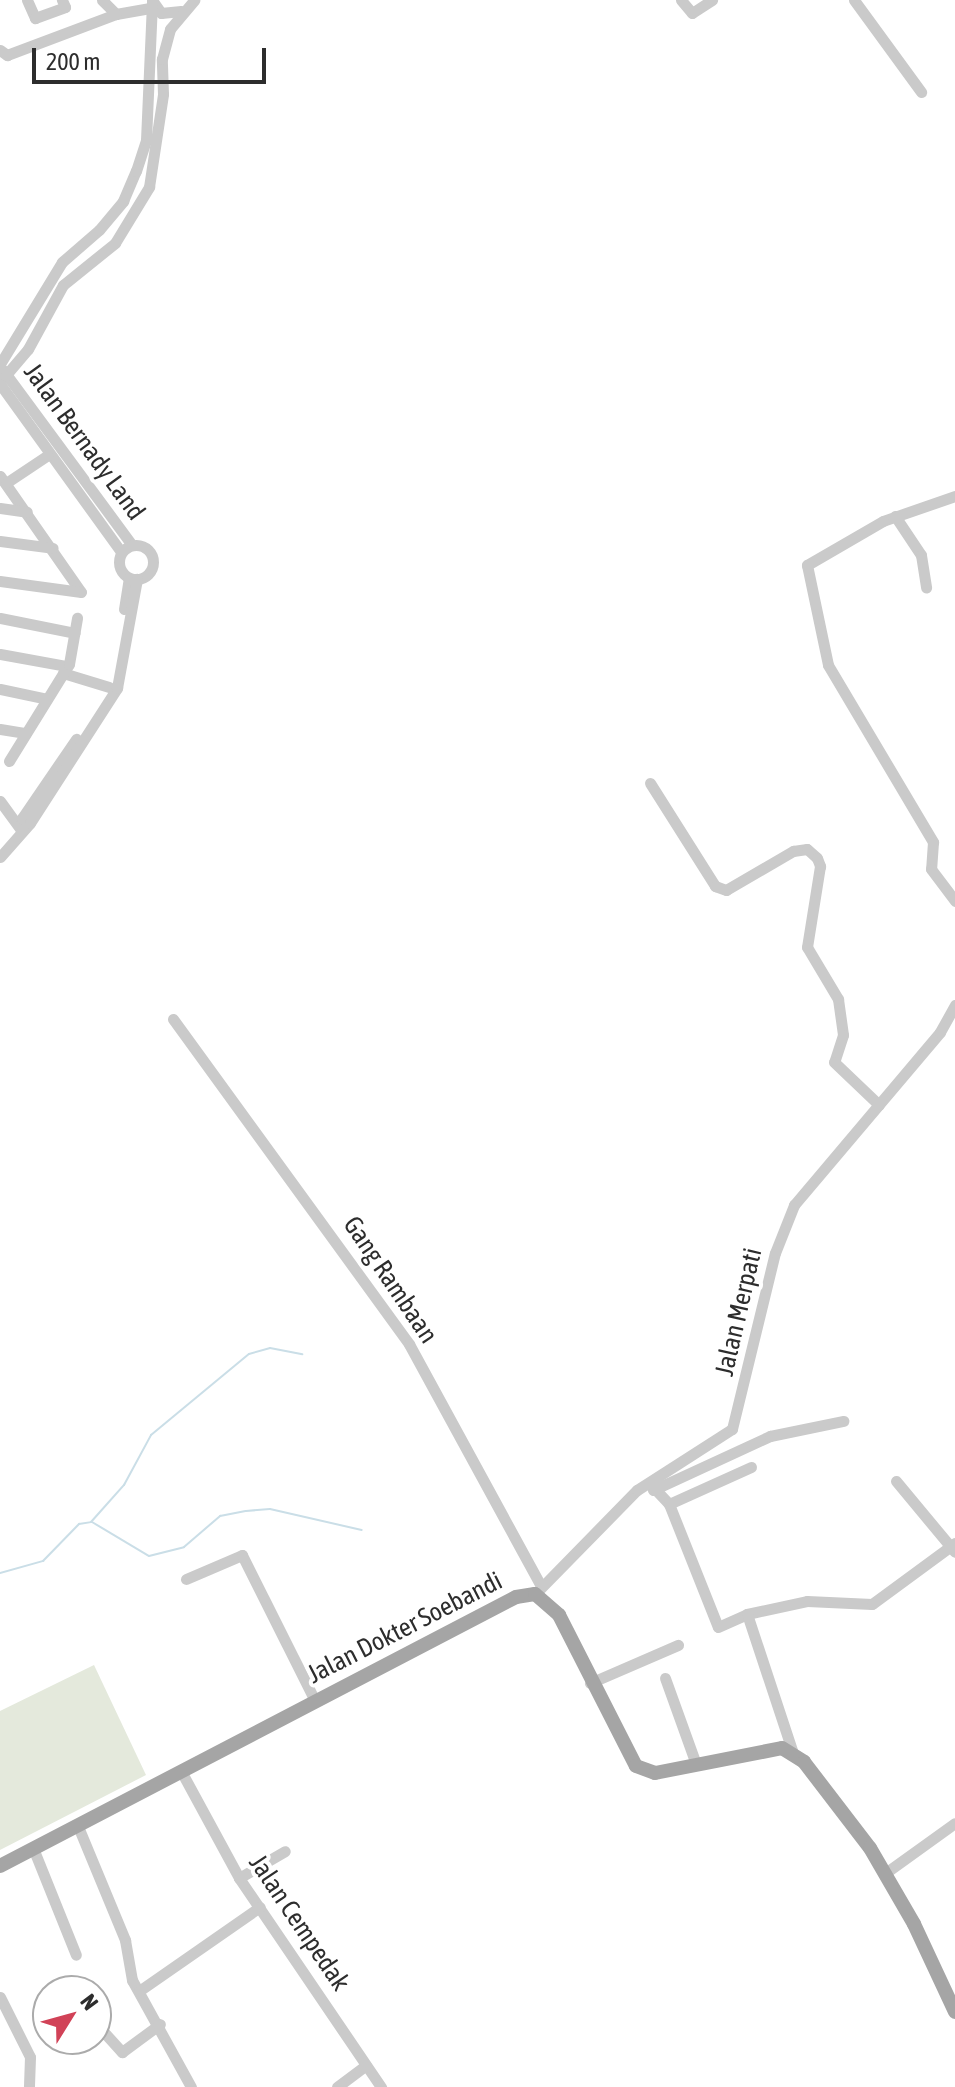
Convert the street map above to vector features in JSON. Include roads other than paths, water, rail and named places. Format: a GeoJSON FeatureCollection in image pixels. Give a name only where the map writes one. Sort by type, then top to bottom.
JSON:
{"type":"FeatureCollection","features":[{"type":"Feature","properties":{"kind":"main road","name":"Jalan Dokter Soebandi"},"geometry":{"type":"LineString","coordinates":[[0,1866],[516,1597],[538,1589],[559,1615],[590,1683],[636,1766],[655,1773],[765,1748],[793,1753]]}},
{"type":"Feature","properties":{"kind":"main road"},"geometry":{"type":"LineString","coordinates":[[793,1753],[823,1786],[884,1874],[955,2012]]}},
{"type":"Feature","properties":{"kind":"street"},"geometry":{"type":"LineString","coordinates":[[27,0],[35,18],[65,7],[62,0]]}},
{"type":"Feature","properties":{"kind":"street"},"geometry":{"type":"LineString","coordinates":[[102,0],[116,14]]}},
{"type":"Feature","properties":{"kind":"street"},"geometry":{"type":"LineString","coordinates":[[152,3],[161,13],[194,0]]}},
{"type":"Feature","properties":{"kind":"street"},"geometry":{"type":"LineString","coordinates":[[681,0],[692,13],[712,0]]}},
{"type":"Feature","properties":{"kind":"street"},"geometry":{"type":"LineString","coordinates":[[854,0],[921,92]]}},
{"type":"Feature","properties":{"kind":"street"},"geometry":{"type":"LineString","coordinates":[[0,50],[7,55],[152,3]]}},
{"type":"Feature","properties":{"kind":"street"},"geometry":{"type":"LineString","coordinates":[[1,374],[62,262],[90,238],[123,201],[146,140],[152,3]]}},
{"type":"Feature","properties":{"kind":"street"},"geometry":{"type":"LineString","coordinates":[[1,374],[28,349],[63,285],[115,243],[149,187],[163,94],[162,59],[184,6]]}},
{"type":"Feature","properties":{"kind":"street"},"geometry":{"type":"LineString","coordinates":[[90,238],[103,253]]}},
{"type":"Feature","properties":{"kind":"street","name":"Jalan Bernady Land"},"geometry":{"type":"LineString","coordinates":[[1,374],[48,455],[127,549]]}},
{"type":"Feature","properties":{"kind":"street","name":"Jalan Bernady Land"},"geometry":{"type":"LineString","coordinates":[[1,374],[127,549]]}},
{"type":"Feature","properties":{"kind":"street"},"geometry":{"type":"LineString","coordinates":[[0,581],[79,595],[53,548],[3,480],[48,455]]}},
{"type":"Feature","properties":{"kind":"street"},"geometry":{"type":"LineString","coordinates":[[955,496],[895,516],[807,565],[830,672],[933,842],[931,869],[955,901]]}},
{"type":"Feature","properties":{"kind":"street"},"geometry":{"type":"LineString","coordinates":[[0,508],[27,512]]}},
{"type":"Feature","properties":{"kind":"street"},"geometry":{"type":"LineString","coordinates":[[895,516],[921,555],[926,588]]}},
{"type":"Feature","properties":{"kind":"street"},"geometry":{"type":"LineString","coordinates":[[0,541],[53,548]]}},
{"type":"Feature","properties":{"kind":"street","name":"Jalan Bernady Land"},"geometry":{"type":"LineString","coordinates":[[127,549],[145,547],[153,558],[151,571],[133,578]]}},
{"type":"Feature","properties":{"kind":"street","name":"Jalan Bernady Land"},"geometry":{"type":"LineString","coordinates":[[127,549],[119,566],[133,578]]}},
{"type":"Feature","properties":{"kind":"street","name":"Jalan Bernady Land"},"geometry":{"type":"LineString","coordinates":[[21,830],[22,818],[109,687],[133,578]]}},
{"type":"Feature","properties":{"kind":"street","name":"Jalan Bernady Land"},"geometry":{"type":"LineString","coordinates":[[0,857],[117,688],[133,578]]}},
{"type":"Feature","properties":{"kind":"street"},"geometry":{"type":"LineString","coordinates":[[0,618],[75,633]]}},
{"type":"Feature","properties":{"kind":"street"},"geometry":{"type":"LineString","coordinates":[[26,733],[0,732],[12,757],[65,670],[77,618]]}},
{"type":"Feature","properties":{"kind":"street"},"geometry":{"type":"LineString","coordinates":[[0,654],[65,670],[109,687]]}},
{"type":"Feature","properties":{"kind":"street"},"geometry":{"type":"LineString","coordinates":[[0,689],[47,699]]}},
{"type":"Feature","properties":{"kind":"street"},"geometry":{"type":"LineString","coordinates":[[650,783],[715,886],[726,890],[793,851],[807,849],[817,858],[820,866],[807,947],[838,999],[843,1035],[834,1062],[879,1105]]}},
{"type":"Feature","properties":{"kind":"street"},"geometry":{"type":"LineString","coordinates":[[0,801],[21,830]]}},
{"type":"Feature","properties":{"kind":"street","name":"Jalan Merpati"},"geometry":{"type":"LineString","coordinates":[[538,1589],[654,1477],[732,1429],[787,1219],[812,1178],[952,1026],[955,1005]]}},
{"type":"Feature","properties":{"kind":"street","name":"Gang Rambaan"},"geometry":{"type":"LineString","coordinates":[[173,1019],[409,1344],[538,1589]]}},
{"type":"Feature","properties":{"kind":"street"},"geometry":{"type":"LineString","coordinates":[[629,1499],[770,1436],[843,1421]]}},
{"type":"Feature","properties":{"kind":"street"},"geometry":{"type":"LineString","coordinates":[[669,1504],[751,1467]]}},
{"type":"Feature","properties":{"kind":"street"},"geometry":{"type":"LineString","coordinates":[[655,1489],[669,1504],[718,1627],[747,1614],[807,1601],[872,1604],[953,1547],[896,1481]]}},
{"type":"Feature","properties":{"kind":"street"},"geometry":{"type":"LineString","coordinates":[[186,1579],[242,1555],[315,1701]]}},
{"type":"Feature","properties":{"kind":"street"},"geometry":{"type":"LineString","coordinates":[[747,1614],[793,1753]]}},
{"type":"Feature","properties":{"kind":"street"},"geometry":{"type":"LineString","coordinates":[[590,1683],[678,1645]]}},
{"type":"Feature","properties":{"kind":"street"},"geometry":{"type":"LineString","coordinates":[[665,1678],[696,1764]]}},
{"type":"Feature","properties":{"kind":"street","name":"Jalan Cempedak"},"geometry":{"type":"LineString","coordinates":[[181,1771],[239,1878],[381,2087]]}},
{"type":"Feature","properties":{"kind":"street"},"geometry":{"type":"LineString","coordinates":[[884,1874],[955,1823]]}},
{"type":"Feature","properties":{"kind":"street"},"geometry":{"type":"LineString","coordinates":[[77,1824],[125,1940],[127,1965],[191,2087]]}},
{"type":"Feature","properties":{"kind":"street"},"geometry":{"type":"LineString","coordinates":[[33,1848],[76,1955]]}},
{"type":"Feature","properties":{"kind":"street"},"geometry":{"type":"LineString","coordinates":[[239,1878],[285,1851]]}},
{"type":"Feature","properties":{"kind":"street"},"geometry":{"type":"LineString","coordinates":[[139,1991],[260,1907]]}},
{"type":"Feature","properties":{"kind":"street"},"geometry":{"type":"LineString","coordinates":[[0,1997],[30,2057],[29,2087]]}},
{"type":"Feature","properties":{"kind":"street"},"geometry":{"type":"LineString","coordinates":[[112,2041],[122,2052],[160,2024]]}},
{"type":"Feature","properties":{"kind":"street"},"geometry":{"type":"LineString","coordinates":[[337,2087],[366,2065]]}},
{"type":"Feature","properties":{"kind":"waterway"},"geometry":{"type":"LineString","coordinates":[[0,1573],[43,1561],[79,1524],[91,1522],[124,1485],[151,1435],[249,1354],[270,1348],[302,1354]]}},
{"type":"Feature","properties":{"kind":"waterway"},"geometry":{"type":"LineString","coordinates":[[92,1522],[149,1556],[184,1547],[220,1516],[246,1511],[270,1509],[362,1530]]}}]}
